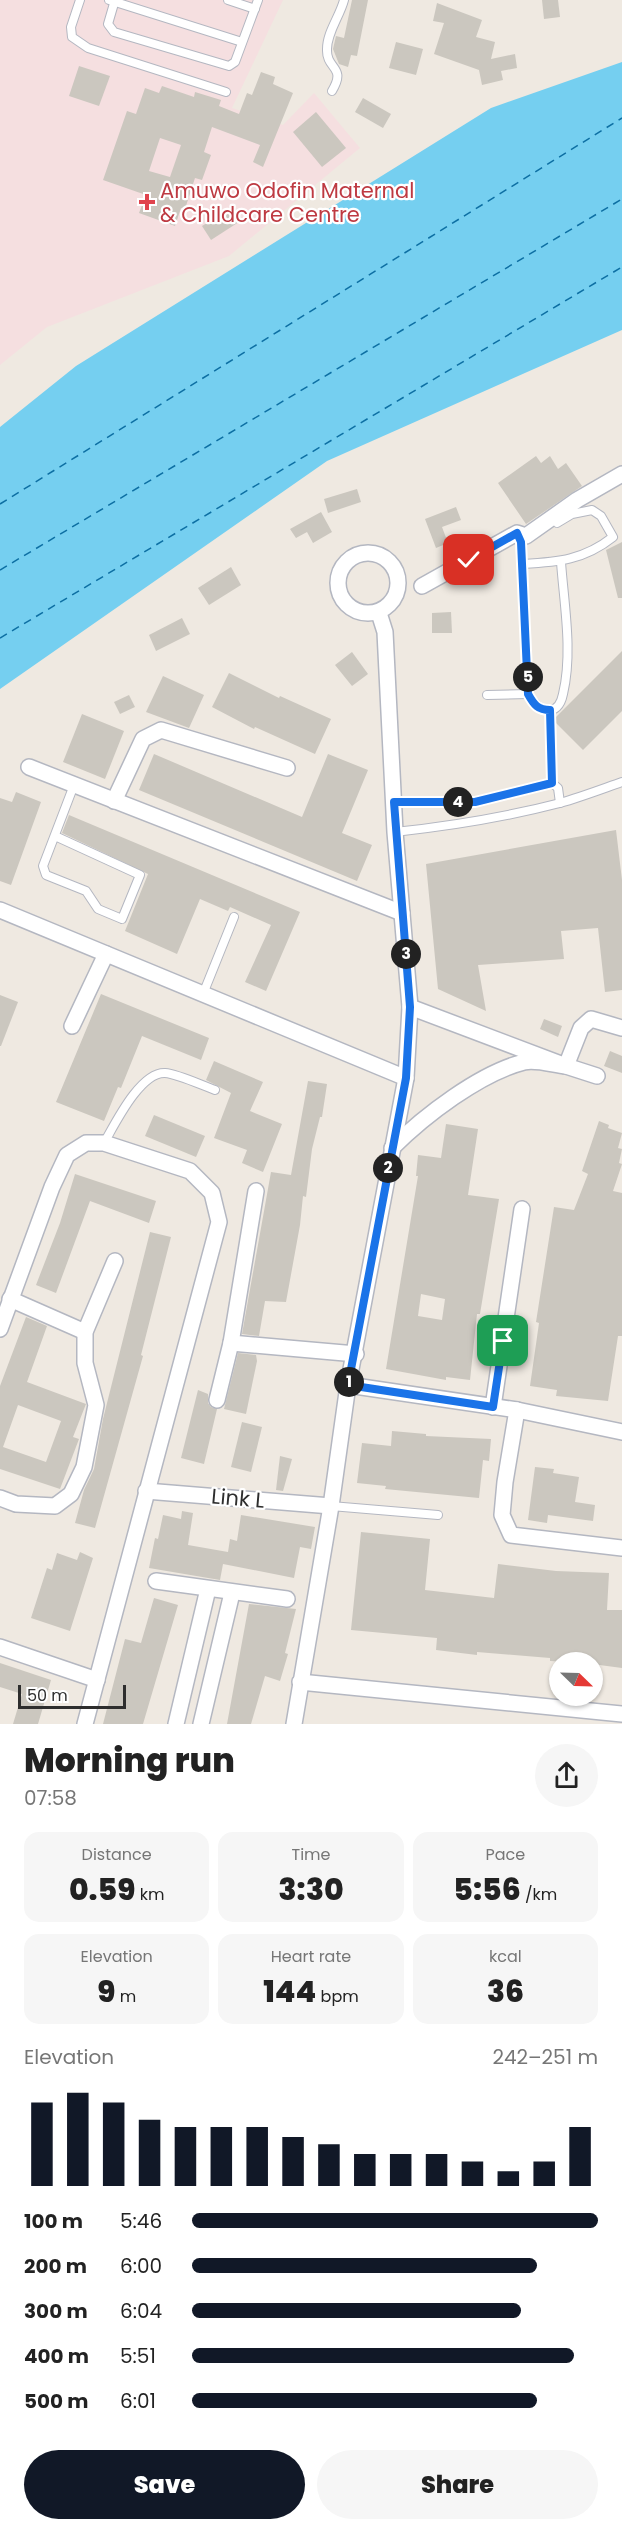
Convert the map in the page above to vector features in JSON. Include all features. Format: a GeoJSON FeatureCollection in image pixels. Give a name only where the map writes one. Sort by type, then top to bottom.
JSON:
{"type":"FeatureCollection","features":[{"type":"Feature","properties":{"kind":"street"},"geometry":{"type":"LineString","coordinates":[[422,585],[526,536],[577,500],[622,474]]}},
{"type":"Feature","properties":{"kind":"street"},"geometry":{"type":"LineString","coordinates":[[358,553],[382,554],[398,572],[397,596],[379,612],[355,611],[339,593],[340,569],[358,553]]}},
{"type":"Feature","properties":{"kind":"street"},"geometry":{"type":"LineString","coordinates":[[294,1724],[331,1506],[348,1385],[356,1354],[406,1078],[410,1007],[395,832],[385,632],[379,612]]}},
{"type":"Feature","properties":{"kind":"street"},"geometry":{"type":"LineString","coordinates":[[114,801],[143,739],[161,730],[287,768]]}},
{"type":"Feature","properties":{"kind":"street"},"geometry":{"type":"LineString","coordinates":[[29,767],[402,913]]}},
{"type":"Feature","properties":{"kind":"street"},"geometry":{"type":"LineString","coordinates":[[0,910],[406,1078]]}},
{"type":"Feature","properties":{"kind":"street"},"geometry":{"type":"LineString","coordinates":[[72,1026],[106,954]]}},
{"type":"Feature","properties":{"kind":"street"},"geometry":{"type":"LineString","coordinates":[[410,1007],[597,1076]]}},
{"type":"Feature","properties":{"kind":"street"},"geometry":{"type":"LineString","coordinates":[[566,1066],[581,1028],[591,1019],[622,1028]]}},
{"type":"Feature","properties":{"kind":"street"},"geometry":{"type":"LineString","coordinates":[[392,1149],[418,1123],[501,1070],[527,1061],[566,1066]]}},
{"type":"Feature","properties":{"kind":"street"},"geometry":{"type":"LineString","coordinates":[[0,1329],[52,1187],[67,1155],[86,1143],[104,1143],[190,1171],[212,1193],[219,1222],[85,1724]]}},
{"type":"Feature","properties":{"kind":"street"},"geometry":{"type":"LineString","coordinates":[[217,1400],[231,1343],[256,1191]]}},
{"type":"Feature","properties":{"kind":"street"},"geometry":{"type":"LineString","coordinates":[[493,1407],[522,1209]]}},
{"type":"Feature","properties":{"kind":"street"},"geometry":{"type":"LineString","coordinates":[[0,1498],[16,1504],[55,1506],[71,1494],[84,1467],[96,1406],[85,1363],[85,1332],[115,1261]]}},
{"type":"Feature","properties":{"kind":"street"},"geometry":{"type":"LineString","coordinates":[[10,1299],[85,1332]]}},
{"type":"Feature","properties":{"kind":"street"},"geometry":{"type":"LineString","coordinates":[[231,1343],[356,1354]]}},
{"type":"Feature","properties":{"kind":"street"},"geometry":{"type":"LineString","coordinates":[[348,1385],[517,1410],[622,1432]]}},
{"type":"Feature","properties":{"kind":"street"},"geometry":{"type":"LineString","coordinates":[[517,1410],[502,1515],[511,1535],[622,1548]]}},
{"type":"Feature","properties":{"kind":"street","name":"Link L"},"geometry":{"type":"LineString","coordinates":[[146,1491],[331,1506]]}},
{"type":"Feature","properties":{"kind":"street"},"geometry":{"type":"LineString","coordinates":[[156,1581],[208,1590],[287,1599]]}},
{"type":"Feature","properties":{"kind":"street"},"geometry":{"type":"LineString","coordinates":[[176,1724],[208,1590]]}},
{"type":"Feature","properties":{"kind":"street"},"geometry":{"type":"LineString","coordinates":[[201,1724],[232,1593]]}},
{"type":"Feature","properties":{"kind":"street"},"geometry":{"type":"LineString","coordinates":[[0,1647],[97,1680]]}},
{"type":"Feature","properties":{"kind":"street"},"geometry":{"type":"LineString","coordinates":[[300,1682],[622,1714]]}},
{"type":"Feature","properties":{"kind":"lane"},"geometry":{"type":"LineString","coordinates":[[80,0],[71,27],[72,37],[88,48],[226,92]]}},
{"type":"Feature","properties":{"kind":"lane"},"geometry":{"type":"LineString","coordinates":[[228,0],[255,9]]}},
{"type":"Feature","properties":{"kind":"lane"},"geometry":{"type":"LineString","coordinates":[[242,42],[112,1],[108,24],[114,32],[229,66],[235,62],[258,0]]}},
{"type":"Feature","properties":{"kind":"lane"},"geometry":{"type":"LineString","coordinates":[[332,91],[338,81],[338,70],[329,58],[327,49],[344,0]]}},
{"type":"Feature","properties":{"kind":"lane"},"geometry":{"type":"LineString","coordinates":[[523,564],[561,562],[597,550],[613,537],[601,516],[592,510],[572,514],[519,538],[523,564],[528,694],[541,710],[550,710],[561,702],[564,684],[567,639],[561,562]]}},
{"type":"Feature","properties":{"kind":"lane"},"geometry":{"type":"LineString","coordinates":[[487,695],[528,694]]}},
{"type":"Feature","properties":{"kind":"lane"},"geometry":{"type":"LineString","coordinates":[[550,710],[552,783],[558,788],[560,803]]}},
{"type":"Feature","properties":{"kind":"lane"},"geometry":{"type":"LineString","coordinates":[[395,832],[457,825],[560,803],[622,782]]}},
{"type":"Feature","properties":{"kind":"lane"},"geometry":{"type":"LineString","coordinates":[[394,802],[475,802],[552,783]]}},
{"type":"Feature","properties":{"kind":"lane"},"geometry":{"type":"LineString","coordinates":[[55,836],[140,876],[122,919],[98,909],[86,891],[46,875],[44,866],[55,836],[74,785]]}},
{"type":"Feature","properties":{"kind":"lane"},"geometry":{"type":"LineString","coordinates":[[203,994],[234,917]]}},
{"type":"Feature","properties":{"kind":"lane"},"geometry":{"type":"LineString","coordinates":[[104,1143],[137,1090],[154,1076],[164,1073],[215,1090]]}},
{"type":"Feature","properties":{"kind":"lane"},"geometry":{"type":"LineString","coordinates":[[331,1506],[438,1515]]}},
{"type":"Feature","properties":{"kind":"shaded area","name":"Amuwo Odofin Maternal & Childcare Centre"},"geometry":{"type":"Polygon","coordinates":[[[0,0],[283,0],[232,108],[283,125],[314,93],[360,148],[229,256],[47,327],[0,365],[0,0]]]}},
{"type":"Feature","properties":{"kind":"water"},"geometry":{"type":"Polygon","coordinates":[[[622,62],[622,330],[327,461],[0,689],[0,427],[76,366],[491,108],[622,62]]]}},
{"type":"Feature","properties":{"kind":"building"},"geometry":{"type":"Polygon","coordinates":[[[352,0],[368,0],[357,56],[351,55],[348,67],[339,64],[333,49],[336,36],[344,38],[352,0]]]}},
{"type":"Feature","properties":{"kind":"building"},"geometry":{"type":"Polygon","coordinates":[[[542,0],[558,0],[560,17],[544,19],[542,0]]]}},
{"type":"Feature","properties":{"kind":"building"},"geometry":{"type":"Polygon","coordinates":[[[437,3],[482,20],[476,37],[495,42],[491,59],[515,54],[517,68],[501,71],[503,80],[482,85],[479,70],[434,54],[444,23],[433,21],[437,3]]]}},
{"type":"Feature","properties":{"kind":"building"},"geometry":{"type":"Polygon","coordinates":[[[396,42],[423,49],[416,75],[389,68],[396,42]]]}},
{"type":"Feature","properties":{"kind":"building"},"geometry":{"type":"Polygon","coordinates":[[[79,66],[110,76],[99,106],[69,96],[79,66]]]}},
{"type":"Feature","properties":{"kind":"building"},"geometry":{"type":"Polygon","coordinates":[[[261,72],[275,77],[273,84],[293,93],[263,167],[253,162],[260,145],[212,127],[204,152],[211,155],[202,180],[195,178],[185,209],[181,208],[175,226],[139,213],[146,195],[103,180],[127,111],[136,114],[145,88],[159,93],[162,86],[194,97],[195,92],[221,100],[219,106],[239,114],[247,93],[252,95],[261,72]],[[160,138],[149,171],[170,177],[181,145],[160,138]]]}},
{"type":"Feature","properties":{"kind":"building"},"geometry":{"type":"Polygon","coordinates":[[[363,98],[391,114],[383,128],[355,112],[363,98]]]}},
{"type":"Feature","properties":{"kind":"building"},"geometry":{"type":"Polygon","coordinates":[[[316,112],[346,148],[322,167],[293,132],[316,112]]]}},
{"type":"Feature","properties":{"kind":"building"},"geometry":{"type":"Polygon","coordinates":[[[234,206],[242,220],[211,240],[202,226],[234,206]]]}},
{"type":"Feature","properties":{"kind":"building"},"geometry":{"type":"Polygon","coordinates":[[[536,456],[541,463],[550,456],[558,469],[566,463],[582,486],[526,524],[498,483],[536,456]]]}},
{"type":"Feature","properties":{"kind":"building"},"geometry":{"type":"Polygon","coordinates":[[[357,489],[361,502],[328,513],[324,499],[357,489]]]}},
{"type":"Feature","properties":{"kind":"building"},"geometry":{"type":"Polygon","coordinates":[[[456,507],[461,520],[442,527],[448,543],[436,548],[425,519],[456,507]]]}},
{"type":"Feature","properties":{"kind":"building"},"geometry":{"type":"Polygon","coordinates":[[[321,512],[332,532],[313,543],[307,532],[296,538],[290,529],[321,512]]]}},
{"type":"Feature","properties":{"kind":"building"},"geometry":{"type":"Polygon","coordinates":[[[622,542],[622,598],[618,598],[606,550],[622,542]]]}},
{"type":"Feature","properties":{"kind":"building"},"geometry":{"type":"Polygon","coordinates":[[[231,567],[241,585],[209,605],[198,588],[231,567]]]}},
{"type":"Feature","properties":{"kind":"building"},"geometry":{"type":"Polygon","coordinates":[[[451,612],[452,633],[432,633],[432,613],[451,612]]]}},
{"type":"Feature","properties":{"kind":"building"},"geometry":{"type":"Polygon","coordinates":[[[182,618],[190,634],[156,651],[149,635],[182,618]]]}},
{"type":"Feature","properties":{"kind":"building"},"geometry":{"type":"Polygon","coordinates":[[[622,651],[622,711],[583,750],[556,723],[556,717],[622,651]]]}},
{"type":"Feature","properties":{"kind":"building"},"geometry":{"type":"Polygon","coordinates":[[[352,652],[368,674],[352,686],[335,665],[352,652]]]}},
{"type":"Feature","properties":{"kind":"building"},"geometry":{"type":"Polygon","coordinates":[[[229,673],[279,698],[280,696],[331,719],[315,754],[255,727],[254,729],[212,707],[229,673]]]}},
{"type":"Feature","properties":{"kind":"building"},"geometry":{"type":"Polygon","coordinates":[[[163,676],[204,695],[189,728],[146,712],[163,676]]]}},
{"type":"Feature","properties":{"kind":"building"},"geometry":{"type":"Polygon","coordinates":[[[129,695],[135,707],[120,714],[114,702],[129,695]]]}},
{"type":"Feature","properties":{"kind":"building"},"geometry":{"type":"Polygon","coordinates":[[[82,714],[124,731],[105,779],[63,762],[82,714]]]}},
{"type":"Feature","properties":{"kind":"building"},"geometry":{"type":"Polygon","coordinates":[[[154,754],[302,817],[328,754],[368,770],[342,833],[372,845],[357,881],[139,790],[154,754]]]}},
{"type":"Feature","properties":{"kind":"building"},"geometry":{"type":"Polygon","coordinates":[[[16,792],[41,802],[11,885],[0,881],[0,798],[12,802],[16,792]]]}},
{"type":"Feature","properties":{"kind":"building"},"geometry":{"type":"Polygon","coordinates":[[[69,815],[300,912],[266,991],[245,982],[271,925],[230,907],[228,911],[200,899],[177,954],[125,931],[148,874],[62,833],[69,815]]]}},
{"type":"Feature","properties":{"kind":"building"},"geometry":{"type":"Polygon","coordinates":[[[616,830],[622,880],[622,990],[605,992],[598,928],[561,931],[564,959],[478,965],[486,1011],[438,989],[426,864],[616,830]]]}},
{"type":"Feature","properties":{"kind":"building"},"geometry":{"type":"Polygon","coordinates":[[[101,994],[209,1038],[201,1060],[142,1036],[121,1088],[118,1087],[104,1121],[56,1102],[101,994]]]}},
{"type":"Feature","properties":{"kind":"building"},"geometry":{"type":"Polygon","coordinates":[[[0,995],[18,1002],[1,1046],[0,1046],[0,995]]]}},
{"type":"Feature","properties":{"kind":"building"},"geometry":{"type":"Polygon","coordinates":[[[544,1019],[562,1026],[558,1037],[540,1029],[544,1019]]]}},
{"type":"Feature","properties":{"kind":"building"},"geometry":{"type":"Polygon","coordinates":[[[610,1051],[622,1056],[622,1073],[604,1066],[610,1051]]]}},
{"type":"Feature","properties":{"kind":"building"},"geometry":{"type":"Polygon","coordinates":[[[214,1061],[263,1082],[250,1111],[282,1124],[263,1172],[242,1163],[247,1150],[214,1138],[231,1093],[206,1080],[214,1061]]]}},
{"type":"Feature","properties":{"kind":"building"},"geometry":{"type":"Polygon","coordinates":[[[308,1081],[327,1084],[322,1117],[320,1117],[312,1149],[306,1197],[303,1196],[286,1302],[265,1301],[259,1336],[242,1334],[271,1172],[291,1175],[308,1081]]]}},
{"type":"Feature","properties":{"kind":"building"},"geometry":{"type":"Polygon","coordinates":[[[154,1115],[205,1136],[196,1157],[145,1136],[154,1115]]]}},
{"type":"Feature","properties":{"kind":"building"},"geometry":{"type":"Polygon","coordinates":[[[599,1121],[609,1125],[608,1128],[622,1133],[618,1148],[622,1149],[619,1163],[622,1164],[613,1191],[622,1193],[622,1336],[618,1336],[608,1401],[556,1396],[557,1390],[530,1386],[539,1323],[536,1322],[554,1207],[574,1210],[588,1174],[582,1171],[599,1121]]]}},
{"type":"Feature","properties":{"kind":"building"},"geometry":{"type":"Polygon","coordinates":[[[446,1124],[478,1129],[468,1195],[499,1199],[480,1314],[477,1314],[470,1380],[446,1377],[446,1380],[386,1369],[418,1176],[416,1176],[418,1155],[441,1158],[446,1124]],[[421,1294],[418,1316],[442,1320],[445,1299],[421,1294]]]}},
{"type":"Feature","properties":{"kind":"building"},"geometry":{"type":"Polygon","coordinates":[[[75,1174],[156,1201],[149,1223],[90,1201],[56,1293],[36,1285],[60,1223],[75,1174]]]}},
{"type":"Feature","properties":{"kind":"building"},"geometry":{"type":"Polygon","coordinates":[[[150,1232],[171,1237],[141,1355],[143,1356],[95,1528],[75,1523],[84,1490],[94,1469],[103,1419],[150,1232]]]}},
{"type":"Feature","properties":{"kind":"building"},"geometry":{"type":"Polygon","coordinates":[[[26,1317],[47,1326],[27,1382],[86,1404],[73,1437],[79,1439],[60,1489],[0,1469],[0,1386],[26,1317]],[[18,1405],[3,1447],[46,1462],[61,1421],[18,1405]]]}},
{"type":"Feature","properties":{"kind":"building"},"geometry":{"type":"Polygon","coordinates":[[[238,1353],[256,1355],[257,1361],[246,1414],[224,1409],[238,1353]]]}},
{"type":"Feature","properties":{"kind":"building"},"geometry":{"type":"Polygon","coordinates":[[[198,1390],[208,1394],[208,1403],[217,1409],[204,1464],[181,1458],[198,1390]]]}},
{"type":"Feature","properties":{"kind":"building"},"geometry":{"type":"Polygon","coordinates":[[[242,1422],[262,1427],[251,1472],[231,1467],[242,1422]]]}},
{"type":"Feature","properties":{"kind":"building"},"geometry":{"type":"Polygon","coordinates":[[[392,1431],[426,1434],[426,1436],[491,1439],[489,1461],[483,1460],[479,1498],[385,1489],[386,1486],[357,1483],[362,1443],[391,1446],[392,1431]]]}},
{"type":"Feature","properties":{"kind":"building"},"geometry":{"type":"Polygon","coordinates":[[[280,1456],[292,1459],[283,1491],[276,1490],[280,1456]]]}},
{"type":"Feature","properties":{"kind":"building"},"geometry":{"type":"Polygon","coordinates":[[[535,1467],[554,1469],[553,1473],[579,1477],[575,1502],[595,1505],[593,1521],[548,1515],[547,1523],[528,1520],[535,1467]]]}},
{"type":"Feature","properties":{"kind":"building"},"geometry":{"type":"Polygon","coordinates":[[[182,1511],[193,1513],[188,1545],[228,1552],[230,1539],[237,1541],[241,1515],[315,1527],[311,1549],[300,1547],[294,1578],[223,1564],[220,1580],[149,1568],[155,1538],[158,1539],[163,1515],[181,1519],[182,1511]]]}},
{"type":"Feature","properties":{"kind":"building"},"geometry":{"type":"Polygon","coordinates":[[[361,1532],[430,1539],[425,1590],[494,1598],[498,1564],[556,1571],[609,1573],[607,1610],[622,1610],[622,1668],[603,1665],[603,1652],[549,1652],[549,1658],[477,1652],[477,1655],[436,1650],[437,1638],[351,1630],[361,1532]]]}},
{"type":"Feature","properties":{"kind":"building"},"geometry":{"type":"Polygon","coordinates":[[[80,1552],[93,1558],[70,1631],[31,1618],[47,1568],[52,1570],[57,1553],[77,1560],[80,1552]]]}},
{"type":"Feature","properties":{"kind":"building"},"geometry":{"type":"Polygon","coordinates":[[[154,1598],[178,1605],[143,1724],[103,1724],[125,1639],[141,1643],[154,1598]]]}},
{"type":"Feature","properties":{"kind":"building"},"geometry":{"type":"Polygon","coordinates":[[[249,1604],[296,1609],[285,1653],[288,1654],[280,1681],[265,1676],[251,1724],[227,1724],[249,1604]]]}},
{"type":"Feature","properties":{"kind":"building"},"geometry":{"type":"Polygon","coordinates":[[[0,1663],[51,1680],[38,1724],[13,1724],[22,1694],[0,1687],[0,1663]]]}},
{"type":"Feature","properties":{"kind":"ferry route"},"geometry":{"type":"LineString","coordinates":[[0,504],[622,118]]}},
{"type":"Feature","properties":{"kind":"ferry route"},"geometry":{"type":"LineString","coordinates":[[0,570],[622,199]]}},
{"type":"Feature","properties":{"kind":"ferry route"},"geometry":{"type":"LineString","coordinates":[[0,638],[622,267]]}},
{"type":"Feature","properties":{"kind":"place","name":"Amuwo Odofin Maternal & Childcare Centre"},"geometry":{"type":"Point","coordinates":[147,202]}},
{"type":"Feature","properties":{"kind":"route"},"geometry":{"type":"LineString","coordinates":[[469,560],[517,533],[521,542],[528,694],[541,710],[550,710],[552,783],[475,802],[394,802],[410,1007],[406,1078],[356,1354],[348,1385],[493,1407],[503,1341]]}}]}
